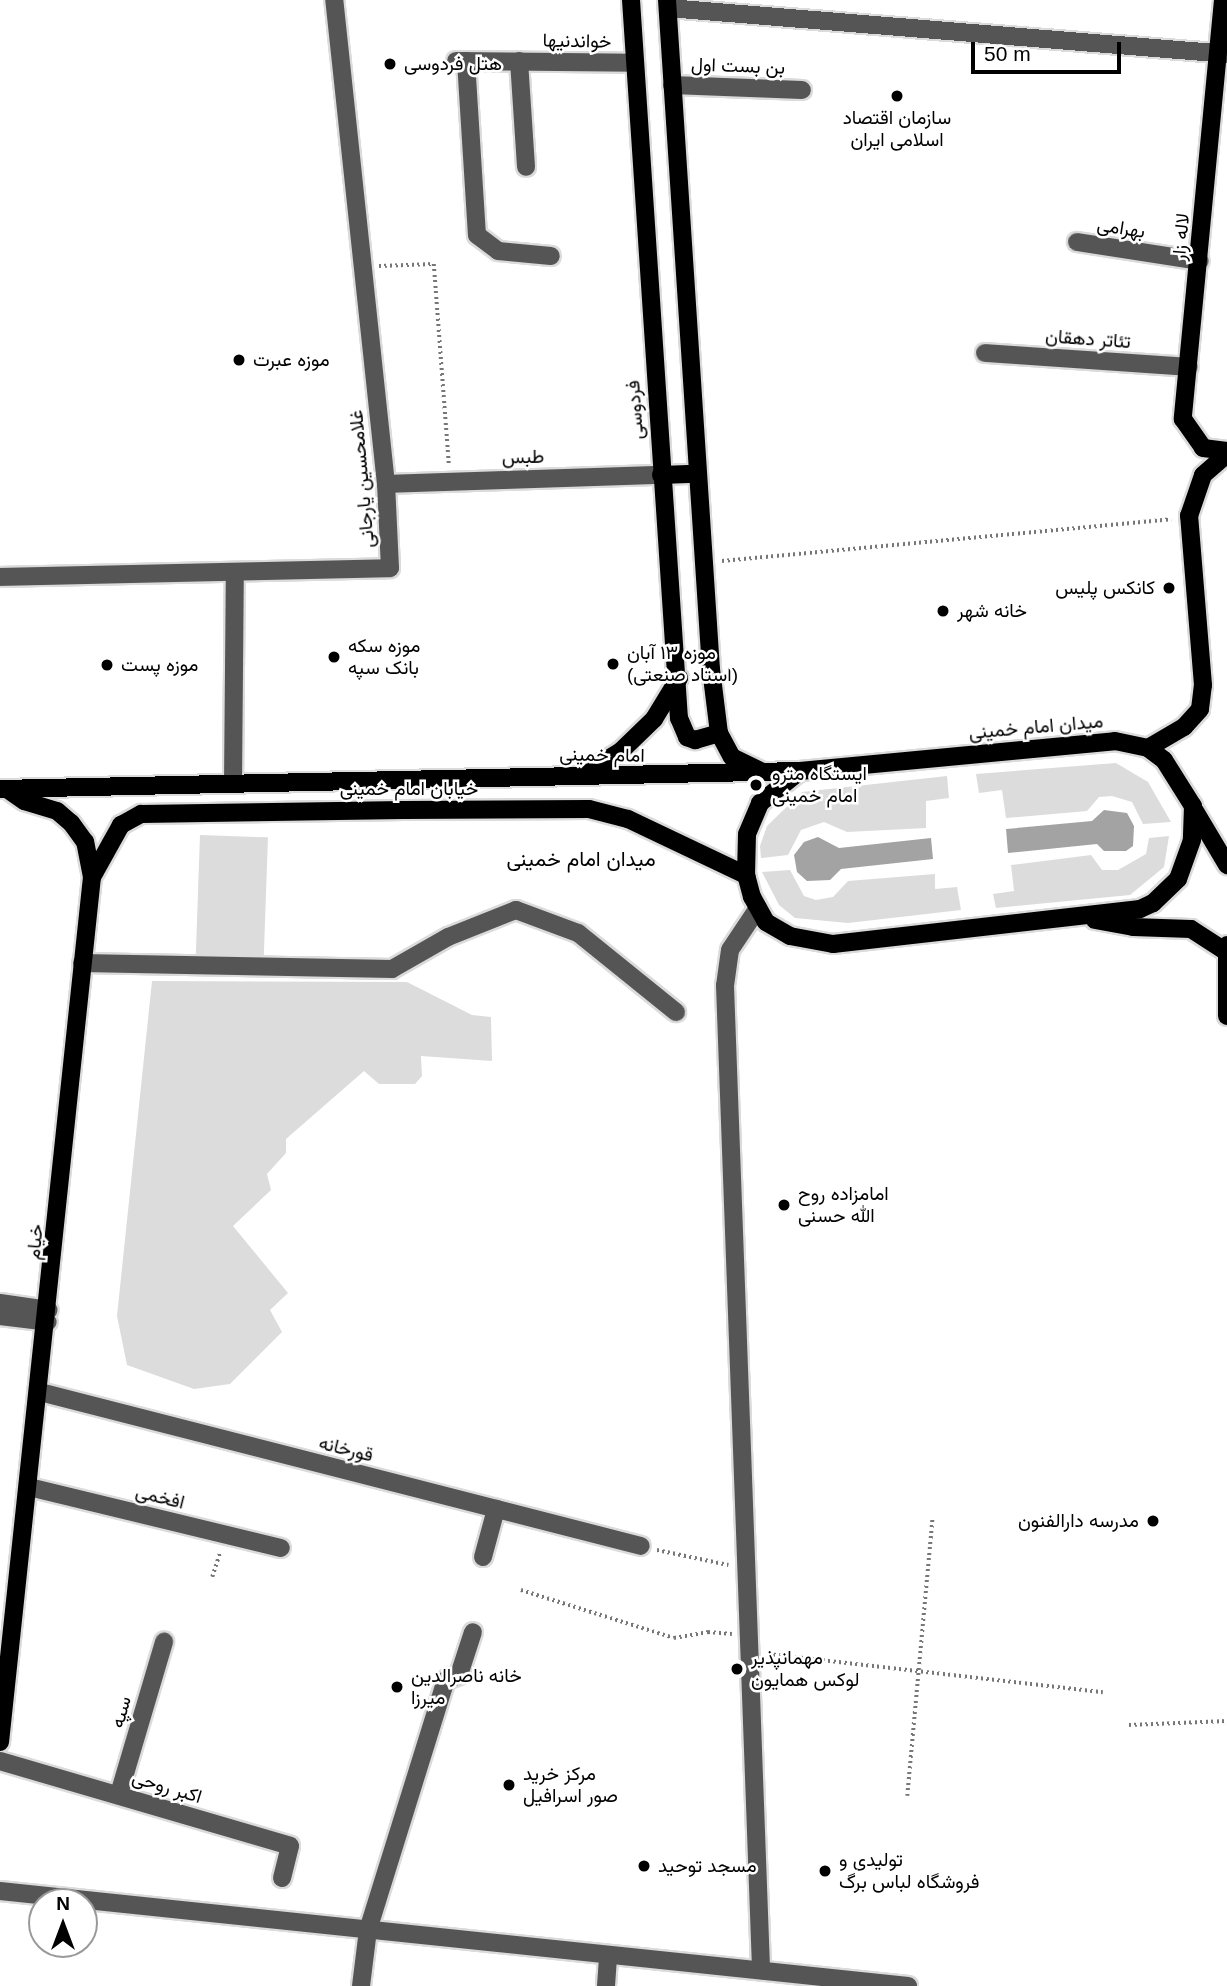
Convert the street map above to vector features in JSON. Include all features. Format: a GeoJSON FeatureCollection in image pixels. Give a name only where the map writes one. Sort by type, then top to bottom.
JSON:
{"type":"FeatureCollection","features":[{"type":"Feature","properties":{"kind":"main road","name":"فردوسی"},"geometry":{"type":"LineString","coordinates":[[631,0],[660,475],[679,678],[679,718],[687,737],[695,740],[719,733]]}},
{"type":"Feature","properties":{"kind":"main road","name":"لاله زار"},"geometry":{"type":"LineString","coordinates":[[1223,0],[1222,53],[1183,419],[1203,448],[1227,452]]}},
{"type":"Feature","properties":{"kind":"main road"},"geometry":{"type":"LineString","coordinates":[[667,4],[695,474],[719,733],[732,757],[768,773]]}},
{"type":"Feature","properties":{"kind":"main road","name":"لاله زار"},"geometry":{"type":"LineString","coordinates":[[1148,748],[1184,727],[1200,709],[1203,685],[1189,516],[1203,475],[1227,452]]}},
{"type":"Feature","properties":{"kind":"main road"},"geometry":{"type":"LineString","coordinates":[[660,475],[695,474]]}},
{"type":"Feature","properties":{"kind":"main road"},"geometry":{"type":"LineString","coordinates":[[582,775],[621,751],[654,719],[679,678]]}},
{"type":"Feature","properties":{"kind":"main road","name":"میدان امام خمینی"},"geometry":{"type":"LineString","coordinates":[[800,771],[1115,741],[1148,748]]}},
{"type":"Feature","properties":{"kind":"main road"},"geometry":{"type":"LineString","coordinates":[[1148,748],[1164,760],[1227,865]]}},
{"type":"Feature","properties":{"kind":"main road"},"geometry":{"type":"LineString","coordinates":[[800,771],[760,803],[747,834],[746,875],[766,922],[790,936],[833,944],[1140,909],[1165,892],[1186,864],[1193,806]]}},
{"type":"Feature","properties":{"kind":"main road","name":"امام خمینی"},"geometry":{"type":"LineString","coordinates":[[403,780],[800,771]]}},
{"type":"Feature","properties":{"kind":"main road","name":"خیابان امام خمینی"},"geometry":{"type":"LineString","coordinates":[[4,789],[403,780]]}},
{"type":"Feature","properties":{"kind":"main road","name":"خیام"},"geometry":{"type":"LineString","coordinates":[[0,1742],[49,1316],[92,877],[85,842],[71,823],[57,811],[24,801],[4,789]]}},
{"type":"Feature","properties":{"kind":"main road","name":"خیابان امام خمینی"},"geometry":{"type":"LineString","coordinates":[[92,877],[121,825],[141,814],[589,809],[628,819],[746,875]]}},
{"type":"Feature","properties":{"kind":"main road"},"geometry":{"type":"LineString","coordinates":[[1079,916],[1133,927],[1191,929],[1226,948],[1227,1016]]}},
{"type":"Feature","properties":{"kind":"street","name":"غلامحسین یارجانی"},"geometry":{"type":"LineString","coordinates":[[0,576],[390,568],[386,484],[334,0]]}},
{"type":"Feature","properties":{"kind":"street"},"geometry":{"type":"LineString","coordinates":[[667,4],[1222,53]]}},
{"type":"Feature","properties":{"kind":"street","name":"خواندنیها"},"geometry":{"type":"LineString","coordinates":[[551,256],[498,251],[477,235],[461,61],[635,63]]}},
{"type":"Feature","properties":{"kind":"street","name":"خواندنیها"},"geometry":{"type":"LineString","coordinates":[[519,61],[526,167]]}},
{"type":"Feature","properties":{"kind":"street","name":"بن بست اول"},"geometry":{"type":"LineString","coordinates":[[672,85],[802,90]]}},
{"type":"Feature","properties":{"kind":"street","name":"بهرامی"},"geometry":{"type":"LineString","coordinates":[[1077,242],[1200,261]]}},
{"type":"Feature","properties":{"kind":"street","name":"تئاتر دهقان"},"geometry":{"type":"LineString","coordinates":[[985,353],[1189,367]]}},
{"type":"Feature","properties":{"kind":"street","name":"طبس"},"geometry":{"type":"LineString","coordinates":[[386,484],[451,479],[660,475]]}},
{"type":"Feature","properties":{"kind":"street"},"geometry":{"type":"LineString","coordinates":[[233,784],[235,572]]}},
{"type":"Feature","properties":{"kind":"street"},"geometry":{"type":"LineString","coordinates":[[758,908],[730,950],[725,986],[761,1970]]}},
{"type":"Feature","properties":{"kind":"street"},"geometry":{"type":"LineString","coordinates":[[82,963],[392,969],[448,937],[516,910],[550,919],[578,933],[676,1012]]}},
{"type":"Feature","properties":{"kind":"street"},"geometry":{"type":"LineString","coordinates":[[0,1303],[49,1316]]}},
{"type":"Feature","properties":{"kind":"street"},"geometry":{"type":"LineString","coordinates":[[0,1316],[49,1316]]}},
{"type":"Feature","properties":{"kind":"street","name":"قورخانه"},"geometry":{"type":"LineString","coordinates":[[40,1392],[641,1546]]}},
{"type":"Feature","properties":{"kind":"street","name":"افخمی"},"geometry":{"type":"LineString","coordinates":[[29,1487],[281,1548]]}},
{"type":"Feature","properties":{"kind":"street"},"geometry":{"type":"LineString","coordinates":[[483,1557],[496,1509]]}},
{"type":"Feature","properties":{"kind":"street"},"geometry":{"type":"LineString","coordinates":[[361,1986],[368,1930],[446,1680],[459,1675],[473,1632]]}},
{"type":"Feature","properties":{"kind":"street","name":"سپه"},"geometry":{"type":"LineString","coordinates":[[119,1794],[164,1642]]}},
{"type":"Feature","properties":{"kind":"street","name":"اکبر روحی"},"geometry":{"type":"LineString","coordinates":[[0,1761],[290,1846],[282,1878]]}},
{"type":"Feature","properties":{"kind":"street"},"geometry":{"type":"LineString","coordinates":[[0,1891],[908,1986]]}},
{"type":"Feature","properties":{"kind":"street"},"geometry":{"type":"LineString","coordinates":[[606,1986],[608,1955]]}},
{"type":"Feature","properties":{"kind":"path"},"geometry":{"type":"LineString","coordinates":[[363,266],[434,264],[451,479]]}},
{"type":"Feature","properties":{"kind":"path"},"geometry":{"type":"LineString","coordinates":[[702,563],[1090,529],[1189,516]]}},
{"type":"Feature","properties":{"kind":"path"},"geometry":{"type":"LineString","coordinates":[[907,1796],[932,1519]]}},
{"type":"Feature","properties":{"kind":"path"},"geometry":{"type":"LineString","coordinates":[[212,1577],[226,1535]]}},
{"type":"Feature","properties":{"kind":"path"},"geometry":{"type":"LineString","coordinates":[[641,1546],[746,1569]]}},
{"type":"Feature","properties":{"kind":"path"},"geometry":{"type":"LineString","coordinates":[[521,1590],[674,1638],[708,1632],[749,1644],[1103,1692]]}},
{"type":"Feature","properties":{"kind":"path"},"geometry":{"type":"LineString","coordinates":[[1129,1725],[1227,1721]]}},
{"type":"Feature","properties":{"kind":"shaded area"},"geometry":{"type":"Polygon","coordinates":[[[1116,763],[1148,782],[1171,822],[1143,824],[1132,802],[1112,796],[1099,797],[1087,811],[1006,818],[1002,790],[979,793],[976,774],[1116,763]]]}},
{"type":"Feature","properties":{"kind":"shaded area"},"geometry":{"type":"Polygon","coordinates":[[[947,776],[949,798],[926,801],[926,828],[847,832],[824,822],[801,830],[788,855],[761,858],[760,846],[767,826],[802,792],[947,776]]]}},
{"type":"Feature","properties":{"kind":"shaded area"},"geometry":{"type":"Polygon","coordinates":[[[1104,810],[1127,813],[1134,826],[1133,846],[1126,851],[1104,851],[1097,844],[1008,853],[1006,829],[1092,821],[1104,810]]]}},
{"type":"Feature","properties":{"kind":"shaded area"},"geometry":{"type":"Polygon","coordinates":[[[200,835],[268,837],[264,958],[196,956],[200,835]]]}},
{"type":"Feature","properties":{"kind":"shaded area"},"geometry":{"type":"Polygon","coordinates":[[[1169,836],[1164,867],[1130,895],[996,908],[993,894],[1014,891],[1011,865],[1091,855],[1102,870],[1118,870],[1146,854],[1149,838],[1169,836]]]}},
{"type":"Feature","properties":{"kind":"shaded area"},"geometry":{"type":"Polygon","coordinates":[[[818,837],[839,848],[931,838],[933,859],[841,869],[830,880],[807,881],[797,872],[794,855],[804,842],[818,837]]]}},
{"type":"Feature","properties":{"kind":"shaded area"},"geometry":{"type":"Polygon","coordinates":[[[790,870],[804,896],[816,900],[833,897],[848,881],[935,874],[935,889],[957,887],[961,910],[848,923],[795,918],[779,905],[762,872],[790,870]]]}},
{"type":"Feature","properties":{"kind":"shaded area"},"geometry":{"type":"Polygon","coordinates":[[[152,981],[407,982],[472,1015],[491,1017],[492,1061],[421,1056],[422,1076],[415,1084],[379,1084],[364,1071],[286,1139],[286,1153],[267,1174],[271,1190],[233,1226],[288,1293],[270,1310],[282,1332],[230,1384],[194,1389],[127,1365],[117,1316],[152,981]]]}},
{"type":"Feature","properties":{"kind":"place","name":"هتل فردوسی"},"geometry":{"type":"Point","coordinates":[390,64]}},
{"type":"Feature","properties":{"kind":"place","name":"سازمان اقتصاد اسلامی ایران"},"geometry":{"type":"Point","coordinates":[897,96]}},
{"type":"Feature","properties":{"kind":"place","name":"موزه عبرت"},"geometry":{"type":"Point","coordinates":[239,360]}},
{"type":"Feature","properties":{"kind":"place","name":"کانکس پلیس"},"geometry":{"type":"Point","coordinates":[1169,588]}},
{"type":"Feature","properties":{"kind":"place","name":"خانه شهر"},"geometry":{"type":"Point","coordinates":[943,611]}},
{"type":"Feature","properties":{"kind":"place","name":"موزه سکه بانک سپه"},"geometry":{"type":"Point","coordinates":[334,657]}},
{"type":"Feature","properties":{"kind":"place","name":"موزه ۱۳ آبان (استاد صنعتی)"},"geometry":{"type":"Point","coordinates":[613,664]}},
{"type":"Feature","properties":{"kind":"place","name":"موزه پست"},"geometry":{"type":"Point","coordinates":[107,665]}},
{"type":"Feature","properties":{"kind":"place","name":"ایستگاه مترو امام خمینی"},"geometry":{"type":"Point","coordinates":[756,785]}},
{"type":"Feature","properties":{"kind":"place","name":"امامزاده روح الله حسنی"},"geometry":{"type":"Point","coordinates":[784,1205]}},
{"type":"Feature","properties":{"kind":"place","name":"مدرسه دارالفنون"},"geometry":{"type":"Point","coordinates":[1153,1521]}},
{"type":"Feature","properties":{"kind":"place","name":"مهمانپذیر لوکس همایون"},"geometry":{"type":"Point","coordinates":[737,1669]}},
{"type":"Feature","properties":{"kind":"place","name":"خانه ناصرالدین میرزا"},"geometry":{"type":"Point","coordinates":[397,1687]}},
{"type":"Feature","properties":{"kind":"place","name":"مرکز خرید صور اسرافیل"},"geometry":{"type":"Point","coordinates":[509,1785]}},
{"type":"Feature","properties":{"kind":"place","name":"مسجد توحید"},"geometry":{"type":"Point","coordinates":[644,1866]}},
{"type":"Feature","properties":{"kind":"place","name":"تولیدی و فروشگاه لباس برگ"},"geometry":{"type":"Point","coordinates":[825,1871]}},
{"type":"Feature","properties":{"kind":"district","name":"میدان امام خمینی"},"geometry":{"type":"Point","coordinates":[581,859]}}]}
